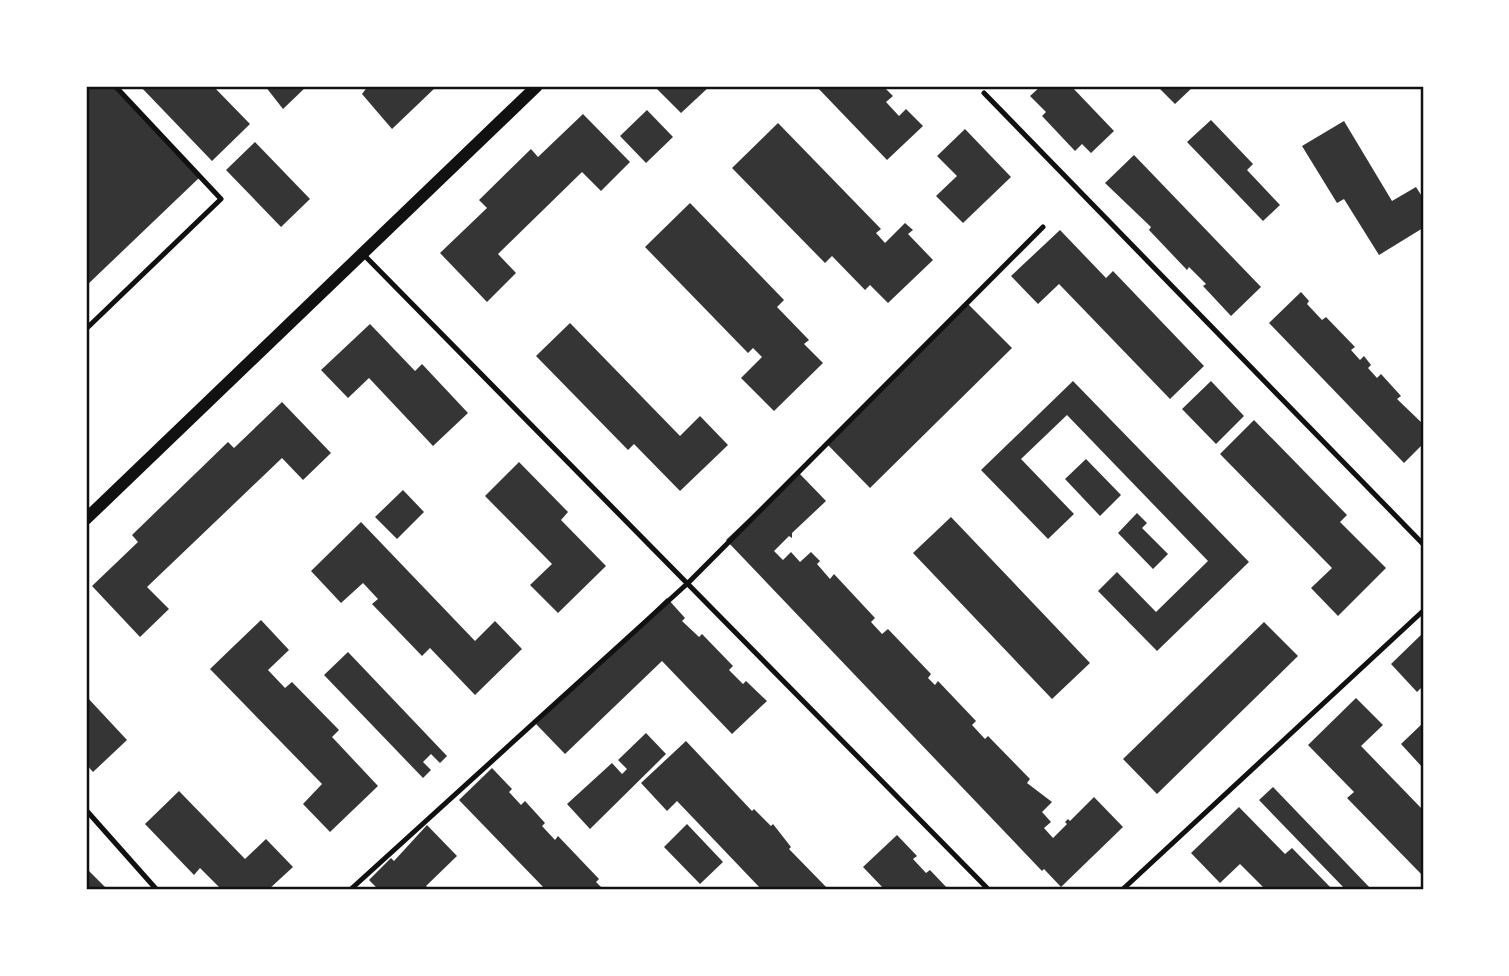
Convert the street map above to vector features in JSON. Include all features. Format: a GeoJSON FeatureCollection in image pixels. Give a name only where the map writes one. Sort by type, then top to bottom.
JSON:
{"type":"FeatureCollection","features":[{"type":"Feature","properties":{"kind":"street"},"geometry":{"type":"LineString","coordinates":[[86,519],[537,86]]}},
{"type":"Feature","properties":{"kind":"lane"},"geometry":{"type":"LineString","coordinates":[[86,328],[221,199],[115,86]]}},
{"type":"Feature","properties":{"kind":"lane"},"geometry":{"type":"LineString","coordinates":[[984,93],[1423,544]]}},
{"type":"Feature","properties":{"kind":"lane"},"geometry":{"type":"LineString","coordinates":[[350,890],[688,583],[1043,227]]}},
{"type":"Feature","properties":{"kind":"lane"},"geometry":{"type":"LineString","coordinates":[[362,253],[989,890]]}},
{"type":"Feature","properties":{"kind":"lane"},"geometry":{"type":"LineString","coordinates":[[1122,890],[1423,611]]}},
{"type":"Feature","properties":{"kind":"lane"},"geometry":{"type":"LineString","coordinates":[[86,810],[157,890]]}},
{"type":"Feature","properties":{"kind":"building"},"geometry":{"type":"Polygon","coordinates":[[[86,86],[114,86],[200,177],[86,286],[86,86]]]}},
{"type":"Feature","properties":{"kind":"building"},"geometry":{"type":"Polygon","coordinates":[[[140,86],[213,86],[250,124],[212,161],[140,86]]]}},
{"type":"Feature","properties":{"kind":"building"},"geometry":{"type":"Polygon","coordinates":[[[265,86],[307,86],[283,109],[265,86]]]}},
{"type":"Feature","properties":{"kind":"building"},"geometry":{"type":"Polygon","coordinates":[[[368,86],[437,86],[392,129],[362,94],[368,86]]]}},
{"type":"Feature","properties":{"kind":"building"},"geometry":{"type":"Polygon","coordinates":[[[654,86],[710,86],[681,113],[654,86]]]}},
{"type":"Feature","properties":{"kind":"building"},"geometry":{"type":"Polygon","coordinates":[[[816,86],[883,86],[893,96],[886,102],[899,116],[906,109],[923,126],[887,160],[816,86]]]}},
{"type":"Feature","properties":{"kind":"building"},"geometry":{"type":"Polygon","coordinates":[[[1041,86],[1071,86],[1114,131],[1091,153],[1082,144],[1075,151],[1042,116],[1046,112],[1030,96],[1041,86]]]}},
{"type":"Feature","properties":{"kind":"building"},"geometry":{"type":"Polygon","coordinates":[[[1157,86],[1194,86],[1175,104],[1157,86]]]}},
{"type":"Feature","properties":{"kind":"building"},"geometry":{"type":"Polygon","coordinates":[[[647,110],[673,137],[646,163],[620,136],[647,110]]]}},
{"type":"Feature","properties":{"kind":"building"},"geometry":{"type":"Polygon","coordinates":[[[583,114],[630,162],[601,191],[582,172],[498,254],[516,273],[487,302],[440,253],[487,208],[479,200],[531,149],[538,157],[583,114]]]}},
{"type":"Feature","properties":{"kind":"building"},"geometry":{"type":"Polygon","coordinates":[[[1211,120],[1253,164],[1247,170],[1280,205],[1263,221],[1187,142],[1211,120]]]}},
{"type":"Feature","properties":{"kind":"building"},"geometry":{"type":"Polygon","coordinates":[[[1344,121],[1392,201],[1416,187],[1423,198],[1423,228],[1379,255],[1344,199],[1337,203],[1302,146],[1344,121]]]}},
{"type":"Feature","properties":{"kind":"building"},"geometry":{"type":"Polygon","coordinates":[[[778,123],[881,229],[876,233],[885,243],[905,223],[913,230],[908,234],[933,260],[888,303],[870,285],[865,290],[832,256],[825,263],[732,168],[778,123]]]}},
{"type":"Feature","properties":{"kind":"building"},"geometry":{"type":"Polygon","coordinates":[[[965,129],[1011,177],[963,223],[936,196],[957,176],[937,156],[965,129]]]}},
{"type":"Feature","properties":{"kind":"building"},"geometry":{"type":"Polygon","coordinates":[[[255,142],[310,199],[281,227],[226,170],[255,142]]]}},
{"type":"Feature","properties":{"kind":"building"},"geometry":{"type":"Polygon","coordinates":[[[1134,155],[1261,287],[1231,316],[1203,286],[1206,284],[1189,267],[1187,270],[1149,230],[1151,227],[1105,183],[1134,155]]]}},
{"type":"Feature","properties":{"kind":"building"},"geometry":{"type":"Polygon","coordinates":[[[690,203],[784,300],[777,307],[809,340],[804,344],[823,363],[774,411],[741,378],[762,357],[753,348],[748,353],[645,247],[690,203]]]}},
{"type":"Feature","properties":{"kind":"building"},"geometry":{"type":"Polygon","coordinates":[[[1060,230],[1106,278],[1113,271],[1204,366],[1170,399],[1059,284],[1038,304],[1011,276],[1060,230]]]}},
{"type":"Feature","properties":{"kind":"building"},"geometry":{"type":"Polygon","coordinates":[[[1301,292],[1309,301],[1307,304],[1322,320],[1326,317],[1355,347],[1351,350],[1360,360],[1364,356],[1371,365],[1368,368],[1377,378],[1381,374],[1401,396],[1397,399],[1423,424],[1423,444],[1404,463],[1269,323],[1301,292]]]}},
{"type":"Feature","properties":{"kind":"building"},"geometry":{"type":"Polygon","coordinates":[[[968,304],[1012,348],[870,488],[827,444],[968,304]]]}},
{"type":"Feature","properties":{"kind":"building"},"geometry":{"type":"Polygon","coordinates":[[[570,323],[680,436],[700,416],[728,445],[680,491],[634,444],[628,450],[536,356],[570,323]]]}},
{"type":"Feature","properties":{"kind":"building"},"geometry":{"type":"Polygon","coordinates":[[[370,324],[415,371],[422,364],[468,413],[433,446],[369,378],[348,398],[321,370],[370,324]]]}},
{"type":"Feature","properties":{"kind":"building"},"geometry":{"type":"Polygon","coordinates":[[[1073,381],[1249,562],[1157,651],[1098,591],[1117,572],[1156,612],[1208,561],[1067,415],[1021,459],[1074,514],[1048,539],[981,470],[1073,381]]]}},
{"type":"Feature","properties":{"kind":"building"},"geometry":{"type":"Polygon","coordinates":[[[1211,381],[1244,416],[1216,444],[1182,409],[1211,381]]]}},
{"type":"Feature","properties":{"kind":"building"},"geometry":{"type":"Polygon","coordinates":[[[282,402],[331,453],[303,480],[282,458],[147,587],[169,609],[140,637],[92,586],[138,542],[132,535],[228,442],[234,448],[282,402]]]}},
{"type":"Feature","properties":{"kind":"building"},"geometry":{"type":"Polygon","coordinates":[[[1254,420],[1347,515],[1340,522],[1386,568],[1338,616],[1311,588],[1332,568],[1220,454],[1254,420]]]}},
{"type":"Feature","properties":{"kind":"building"},"geometry":{"type":"Polygon","coordinates":[[[1086,459],[1121,495],[1100,516],[1065,479],[1086,459]]]}},
{"type":"Feature","properties":{"kind":"building"},"geometry":{"type":"Polygon","coordinates":[[[519,462],[568,512],[561,520],[606,566],[558,613],[530,585],[552,564],[485,496],[519,462]]]}},
{"type":"Feature","properties":{"kind":"building"},"geometry":{"type":"Polygon","coordinates":[[[798,472],[826,501],[792,533],[792,538],[789,536],[774,551],[783,560],[791,552],[800,562],[811,552],[820,561],[817,564],[830,579],[834,574],[875,618],[871,622],[882,634],[888,629],[931,674],[928,678],[935,685],[938,681],[976,721],[972,725],[985,739],[988,736],[1030,779],[1027,783],[1052,802],[1042,812],[1051,822],[1044,828],[1053,838],[1067,824],[1065,822],[1068,819],[1070,821],[1094,797],[1123,827],[1061,887],[1044,869],[1042,871],[726,540],[798,472]]]}},
{"type":"Feature","properties":{"kind":"building"},"geometry":{"type":"Polygon","coordinates":[[[403,490],[424,512],[397,539],[375,517],[403,490]]]}},
{"type":"Feature","properties":{"kind":"building"},"geometry":{"type":"Polygon","coordinates":[[[1137,513],[1147,523],[1142,528],[1168,554],[1153,569],[1118,533],[1137,513]]]}},
{"type":"Feature","properties":{"kind":"building"},"geometry":{"type":"Polygon","coordinates":[[[951,517],[1090,663],[1052,699],[913,553],[951,517]]]}},
{"type":"Feature","properties":{"kind":"building"},"geometry":{"type":"Polygon","coordinates":[[[361,522],[475,641],[495,621],[522,649],[475,695],[430,648],[422,656],[372,604],[378,599],[363,583],[341,603],[311,571],[361,522]]]}},
{"type":"Feature","properties":{"kind":"building"},"geometry":{"type":"Polygon","coordinates":[[[667,598],[685,618],[682,621],[699,637],[702,634],[733,666],[729,670],[743,684],[746,681],[767,701],[732,734],[662,661],[565,754],[536,724],[667,598]]]}},
{"type":"Feature","properties":{"kind":"building"},"geometry":{"type":"Polygon","coordinates":[[[261,620],[289,650],[268,670],[285,688],[292,682],[339,730],[332,737],[378,786],[330,832],[303,804],[322,784],[210,669],[261,620]]]}},
{"type":"Feature","properties":{"kind":"building"},"geometry":{"type":"Polygon","coordinates":[[[1264,622],[1298,656],[1157,794],[1123,759],[1264,622]]]}},
{"type":"Feature","properties":{"kind":"building"},"geometry":{"type":"Polygon","coordinates":[[[1423,633],[1423,686],[1417,692],[1391,664],[1423,633]]]}},
{"type":"Feature","properties":{"kind":"building"},"geometry":{"type":"Polygon","coordinates":[[[348,652],[447,756],[440,763],[431,754],[423,762],[431,770],[423,778],[324,675],[348,652]]]}},
{"type":"Feature","properties":{"kind":"building"},"geometry":{"type":"Polygon","coordinates":[[[86,696],[127,740],[93,772],[86,764],[86,696]]]}},
{"type":"Feature","properties":{"kind":"building"},"geometry":{"type":"Polygon","coordinates":[[[1356,698],[1383,725],[1361,746],[1423,810],[1423,876],[1347,798],[1354,792],[1308,745],[1356,698]]]}},
{"type":"Feature","properties":{"kind":"building"},"geometry":{"type":"Polygon","coordinates":[[[1423,723],[1423,768],[1401,744],[1423,723]]]}},
{"type":"Feature","properties":{"kind":"building"},"geometry":{"type":"Polygon","coordinates":[[[646,733],[666,754],[590,829],[567,804],[612,763],[622,774],[627,769],[618,760],[646,733]]]}},
{"type":"Feature","properties":{"kind":"building"},"geometry":{"type":"Polygon","coordinates":[[[686,741],[752,811],[754,809],[771,826],[773,824],[791,847],[789,849],[829,890],[762,890],[677,801],[667,811],[641,783],[686,741]]]}},
{"type":"Feature","properties":{"kind":"building"},"geometry":{"type":"Polygon","coordinates":[[[492,768],[512,789],[509,792],[521,805],[525,801],[545,823],[542,826],[555,840],[558,836],[599,879],[596,882],[604,890],[546,890],[459,800],[492,768]]]}},
{"type":"Feature","properties":{"kind":"building"},"geometry":{"type":"Polygon","coordinates":[[[1273,787],[1372,890],[1346,890],[1259,800],[1273,787]]]}},
{"type":"Feature","properties":{"kind":"building"},"geometry":{"type":"Polygon","coordinates":[[[179,791],[245,859],[266,839],[293,867],[268,890],[222,890],[200,868],[194,875],[145,824],[179,791]]]}},
{"type":"Feature","properties":{"kind":"building"},"geometry":{"type":"Polygon","coordinates":[[[1239,807],[1285,854],[1292,848],[1333,890],[1266,890],[1240,864],[1220,883],[1191,853],[1239,807]]]}},
{"type":"Feature","properties":{"kind":"building"},"geometry":{"type":"Polygon","coordinates":[[[687,824],[723,862],[700,884],[664,847],[687,824]]]}},
{"type":"Feature","properties":{"kind":"building"},"geometry":{"type":"Polygon","coordinates":[[[427,825],[457,856],[426,886],[430,890],[379,890],[369,880],[391,858],[394,861],[427,825]]]}},
{"type":"Feature","properties":{"kind":"building"},"geometry":{"type":"Polygon","coordinates":[[[897,835],[917,856],[913,859],[926,873],[930,870],[949,890],[885,890],[863,867],[897,835]]]}},
{"type":"Feature","properties":{"kind":"building"},"geometry":{"type":"Polygon","coordinates":[[[86,868],[106,888],[104,890],[86,890],[86,868]]]}}]}
